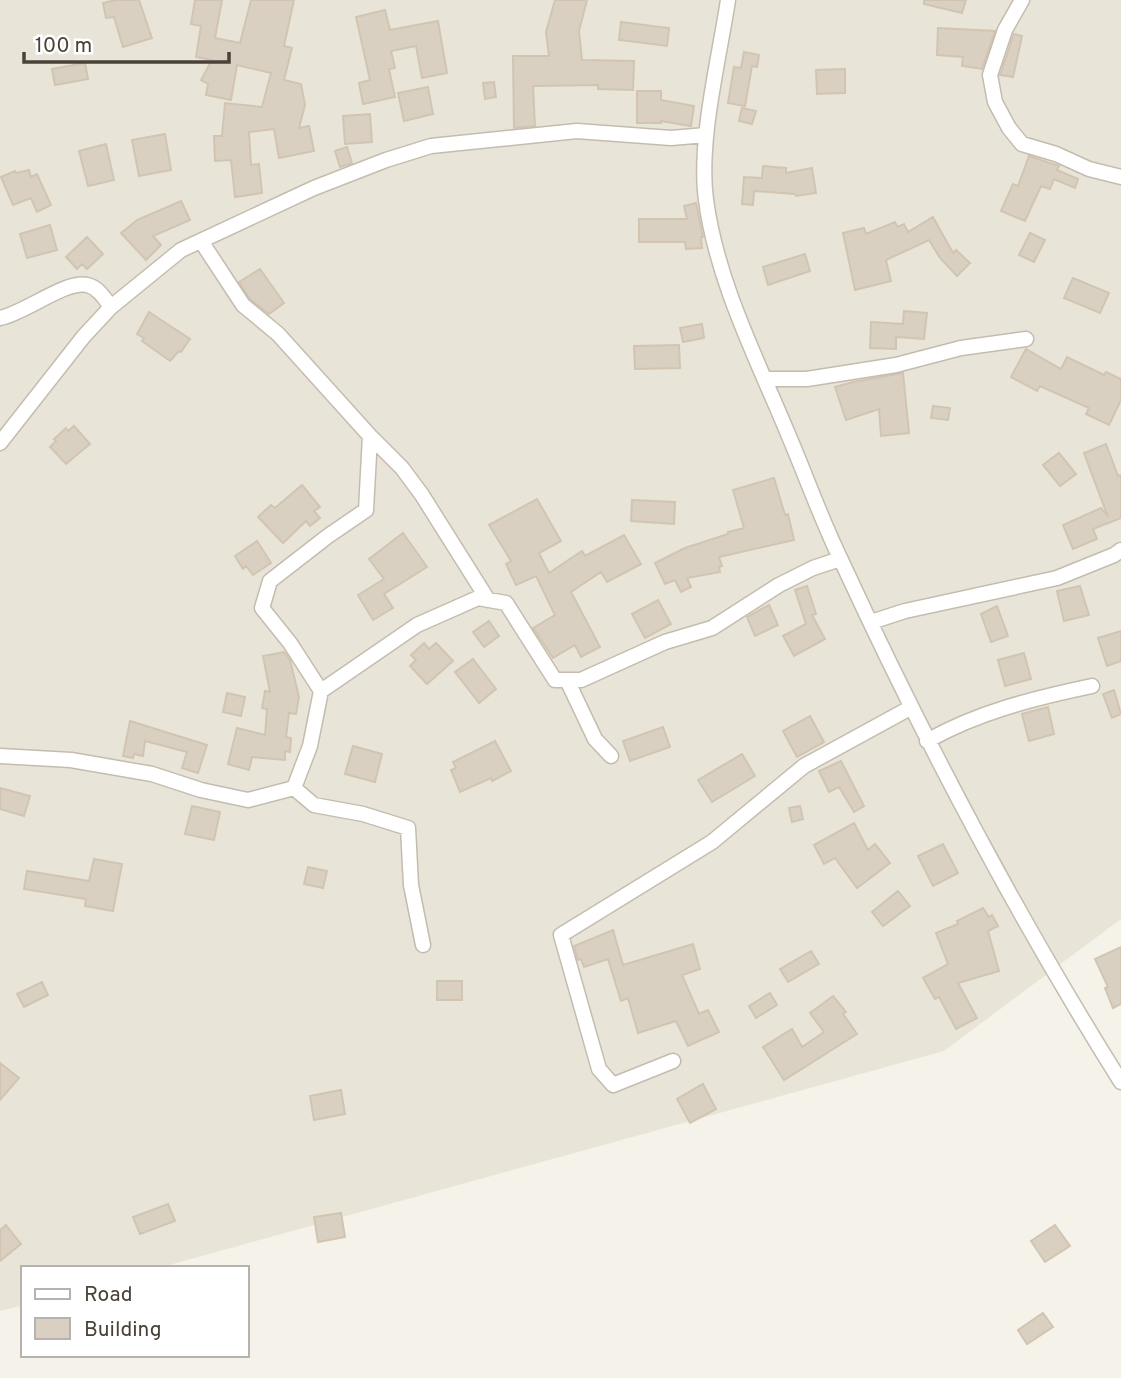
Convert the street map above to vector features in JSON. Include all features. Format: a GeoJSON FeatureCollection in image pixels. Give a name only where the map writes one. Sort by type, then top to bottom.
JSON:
{"type":"FeatureCollection","features":[{"type":"Feature","properties":{"kind":"street"},"geometry":{"type":"LineString","coordinates":[[728,0],[706,135],[706,198],[717,256],[742,325],[840,559],[910,709],[979,841],[1071,1003],[1121,1082]]}},
{"type":"Feature","properties":{"kind":"street"},"geometry":{"type":"LineString","coordinates":[[1022,0],[1005,30],[990,75],[995,102],[1009,128],[1022,144],[1056,154],[1089,169],[1121,177]]}},
{"type":"Feature","properties":{"kind":"street"},"geometry":{"type":"LineString","coordinates":[[0,443],[84,336],[111,307],[181,250],[314,188],[431,146],[577,131],[671,138],[706,135]]}},
{"type":"Feature","properties":{"kind":"street"},"geometry":{"type":"LineString","coordinates":[[201,241],[243,304],[278,334],[402,468],[488,600]]}},
{"type":"Feature","properties":{"kind":"street"},"geometry":{"type":"LineString","coordinates":[[0,318],[15,315],[72,285],[89,285],[101,294],[111,307]]}},
{"type":"Feature","properties":{"kind":"street"},"geometry":{"type":"LineString","coordinates":[[765,379],[807,379],[896,366],[961,348],[1026,339]]}},
{"type":"Feature","properties":{"kind":"street"},"geometry":{"type":"LineString","coordinates":[[321,691],[290,643],[262,608],[270,580],[366,510],[370,436]]}},
{"type":"Feature","properties":{"kind":"street"},"geometry":{"type":"LineString","coordinates":[[871,622],[905,611],[1057,578],[1121,550]]}},
{"type":"Feature","properties":{"kind":"street"},"geometry":{"type":"LineString","coordinates":[[294,788],[310,746],[321,691],[416,625],[478,598],[506,603],[555,680],[580,680],[665,642],[712,628],[779,585],[813,568],[840,559]]}},
{"type":"Feature","properties":{"kind":"street"},"geometry":{"type":"LineString","coordinates":[[567,680],[595,739],[611,756]]}},
{"type":"Feature","properties":{"kind":"street"},"geometry":{"type":"LineString","coordinates":[[927,741],[950,728],[1029,699],[1092,686]]}},
{"type":"Feature","properties":{"kind":"street"},"geometry":{"type":"LineString","coordinates":[[673,1060],[613,1085],[599,1069],[561,935],[712,842],[804,766],[910,709]]}},
{"type":"Feature","properties":{"kind":"street"},"geometry":{"type":"LineString","coordinates":[[0,756],[71,760],[138,772],[248,800],[294,788]]}},
{"type":"Feature","properties":{"kind":"street"},"geometry":{"type":"LineString","coordinates":[[294,788],[314,805],[363,814],[408,828],[411,885],[423,945]]}},
{"type":"Feature","properties":{"kind":"shaded area"},"geometry":{"type":"Polygon","coordinates":[[[0,0],[1121,0],[1121,919],[944,1051],[165,1266],[21,1266],[21,1306],[0,1311],[0,0]]]}},
{"type":"Feature","properties":{"kind":"building"},"geometry":{"type":"Polygon","coordinates":[[[139,0],[152,38],[123,47],[114,17],[106,18],[103,3],[139,0]]]}},
{"type":"Feature","properties":{"kind":"building"},"geometry":{"type":"Polygon","coordinates":[[[195,0],[222,0],[215,38],[240,43],[251,0],[294,0],[284,46],[292,48],[284,80],[301,84],[305,105],[299,128],[309,126],[314,151],[279,158],[274,129],[249,132],[251,165],[259,164],[262,193],[235,197],[231,160],[215,161],[214,136],[222,136],[225,103],[262,107],[271,73],[237,65],[231,100],[206,95],[208,84],[201,80],[212,60],[196,57],[201,26],[191,24],[195,0]]]}},
{"type":"Feature","properties":{"kind":"building"},"geometry":{"type":"Polygon","coordinates":[[[555,0],[587,0],[579,31],[582,60],[634,61],[633,90],[598,89],[598,85],[533,86],[535,126],[514,128],[513,56],[549,56],[546,32],[555,0]]]}},
{"type":"Feature","properties":{"kind":"building"},"geometry":{"type":"Polygon","coordinates":[[[924,0],[966,0],[962,13],[924,4],[924,0]]]}},
{"type":"Feature","properties":{"kind":"building"},"geometry":{"type":"Polygon","coordinates":[[[385,10],[390,30],[438,21],[447,73],[422,78],[416,46],[391,51],[395,68],[389,69],[395,97],[363,104],[359,83],[370,80],[356,17],[385,10]]]}},
{"type":"Feature","properties":{"kind":"building"},"geometry":{"type":"Polygon","coordinates":[[[621,22],[669,28],[667,46],[619,40],[621,22]]]}},
{"type":"Feature","properties":{"kind":"building"},"geometry":{"type":"Polygon","coordinates":[[[938,28],[995,31],[982,69],[962,66],[963,57],[937,55],[938,28]]]}},
{"type":"Feature","properties":{"kind":"building"},"geometry":{"type":"Polygon","coordinates":[[[1014,34],[1022,36],[1013,77],[1000,75],[1014,34]]]}},
{"type":"Feature","properties":{"kind":"building"},"geometry":{"type":"Polygon","coordinates":[[[744,52],[759,55],[757,67],[752,66],[745,106],[728,103],[734,67],[741,68],[744,52]]]}},
{"type":"Feature","properties":{"kind":"building"},"geometry":{"type":"Polygon","coordinates":[[[85,63],[88,79],[55,85],[52,69],[85,63]]]}},
{"type":"Feature","properties":{"kind":"building"},"geometry":{"type":"Polygon","coordinates":[[[845,69],[845,93],[817,94],[816,70],[845,69]]]}},
{"type":"Feature","properties":{"kind":"building"},"geometry":{"type":"Polygon","coordinates":[[[494,82],[496,97],[485,99],[483,83],[494,82]]]}},
{"type":"Feature","properties":{"kind":"building"},"geometry":{"type":"Polygon","coordinates":[[[428,87],[433,114],[404,121],[398,93],[428,87]]]}},
{"type":"Feature","properties":{"kind":"building"},"geometry":{"type":"Polygon","coordinates":[[[637,91],[661,91],[661,100],[694,106],[691,126],[661,121],[637,123],[637,91]]]}},
{"type":"Feature","properties":{"kind":"building"},"geometry":{"type":"Polygon","coordinates":[[[742,108],[756,111],[752,124],[739,121],[742,108]]]}},
{"type":"Feature","properties":{"kind":"building"},"geometry":{"type":"Polygon","coordinates":[[[370,114],[372,142],[345,144],[343,116],[370,114]]]}},
{"type":"Feature","properties":{"kind":"building"},"geometry":{"type":"Polygon","coordinates":[[[165,134],[171,170],[139,176],[132,140],[165,134]]]}},
{"type":"Feature","properties":{"kind":"building"},"geometry":{"type":"Polygon","coordinates":[[[106,144],[114,180],[88,186],[79,151],[106,144]]]}},
{"type":"Feature","properties":{"kind":"building"},"geometry":{"type":"Polygon","coordinates":[[[347,147],[352,163],[340,167],[335,151],[347,147]]]}},
{"type":"Feature","properties":{"kind":"building"},"geometry":{"type":"Polygon","coordinates":[[[1029,156],[1059,166],[1057,170],[1078,179],[1075,188],[1054,179],[1050,189],[1041,186],[1025,221],[1001,211],[1013,184],[1018,186],[1029,156]]]}},
{"type":"Feature","properties":{"kind":"building"},"geometry":{"type":"Polygon","coordinates":[[[763,166],[786,168],[786,173],[812,168],[816,193],[796,196],[754,191],[753,205],[742,204],[744,177],[762,178],[763,166]]]}},
{"type":"Feature","properties":{"kind":"building"},"geometry":{"type":"Polygon","coordinates":[[[29,170],[31,177],[37,174],[51,205],[37,212],[31,198],[13,205],[1,177],[15,171],[29,170]]]}},
{"type":"Feature","properties":{"kind":"building"},"geometry":{"type":"Polygon","coordinates":[[[181,201],[190,220],[153,236],[161,245],[146,260],[121,233],[137,220],[181,201]]]}},
{"type":"Feature","properties":{"kind":"building"},"geometry":{"type":"Polygon","coordinates":[[[696,203],[703,237],[702,248],[686,249],[685,242],[639,242],[639,219],[687,219],[684,206],[696,203]]]}},
{"type":"Feature","properties":{"kind":"building"},"geometry":{"type":"Polygon","coordinates":[[[933,217],[953,253],[956,250],[970,263],[957,276],[940,258],[929,240],[886,260],[891,281],[855,290],[843,233],[864,228],[866,234],[895,222],[897,227],[904,224],[908,232],[933,217]]]}},
{"type":"Feature","properties":{"kind":"building"},"geometry":{"type":"Polygon","coordinates":[[[50,225],[57,250],[27,258],[20,234],[50,225]]]}},
{"type":"Feature","properties":{"kind":"building"},"geometry":{"type":"Polygon","coordinates":[[[1030,233],[1045,240],[1034,262],[1019,255],[1030,233]]]}},
{"type":"Feature","properties":{"kind":"building"},"geometry":{"type":"Polygon","coordinates":[[[87,237],[103,254],[87,269],[82,264],[77,269],[66,257],[87,237]]]}},
{"type":"Feature","properties":{"kind":"building"},"geometry":{"type":"Polygon","coordinates":[[[805,254],[810,271],[768,285],[763,267],[805,254]]]}},
{"type":"Feature","properties":{"kind":"building"},"geometry":{"type":"Polygon","coordinates":[[[260,269],[284,303],[269,314],[250,299],[239,282],[260,269]]]}},
{"type":"Feature","properties":{"kind":"building"},"geometry":{"type":"Polygon","coordinates":[[[1073,278],[1109,293],[1100,313],[1064,298],[1073,278]]]}},
{"type":"Feature","properties":{"kind":"building"},"geometry":{"type":"Polygon","coordinates":[[[904,311],[927,313],[924,339],[896,337],[896,349],[870,348],[871,322],[903,324],[904,311]]]}},
{"type":"Feature","properties":{"kind":"building"},"geometry":{"type":"Polygon","coordinates":[[[149,312],[190,339],[170,361],[142,341],[144,338],[137,334],[149,312]]]}},
{"type":"Feature","properties":{"kind":"building"},"geometry":{"type":"Polygon","coordinates":[[[702,324],[704,338],[683,342],[680,328],[702,324]]]}},
{"type":"Feature","properties":{"kind":"building"},"geometry":{"type":"Polygon","coordinates":[[[679,345],[680,368],[635,369],[634,346],[679,345]]]}},
{"type":"Feature","properties":{"kind":"building"},"geometry":{"type":"Polygon","coordinates":[[[1026,349],[1061,369],[1067,357],[1104,375],[1106,372],[1121,379],[1121,400],[1109,425],[1086,414],[1089,408],[1040,386],[1037,391],[1011,377],[1026,349]]]}},
{"type":"Feature","properties":{"kind":"building"},"geometry":{"type":"Polygon","coordinates":[[[903,373],[909,433],[881,436],[879,409],[846,420],[835,387],[903,373]]]}},
{"type":"Feature","properties":{"kind":"building"},"geometry":{"type":"Polygon","coordinates":[[[933,406],[950,408],[948,420],[931,418],[933,406]]]}},
{"type":"Feature","properties":{"kind":"building"},"geometry":{"type":"Polygon","coordinates":[[[74,426],[90,444],[66,464],[50,447],[66,428],[68,431],[74,426]]]}},
{"type":"Feature","properties":{"kind":"building"},"geometry":{"type":"Polygon","coordinates":[[[1106,444],[1118,476],[1121,475],[1121,518],[1093,529],[1097,539],[1073,549],[1063,525],[1101,508],[1108,517],[1084,453],[1106,444]]]}},
{"type":"Feature","properties":{"kind":"building"},"geometry":{"type":"Polygon","coordinates":[[[1059,453],[1076,474],[1060,486],[1043,465],[1059,453]]]}},
{"type":"Feature","properties":{"kind":"building"},"geometry":{"type":"Polygon","coordinates":[[[774,478],[785,515],[788,514],[794,540],[719,557],[722,566],[719,567],[720,572],[687,578],[691,587],[681,592],[675,580],[665,584],[655,563],[685,548],[744,528],[733,490],[774,478]]]}},
{"type":"Feature","properties":{"kind":"building"},"geometry":{"type":"Polygon","coordinates":[[[302,485],[320,507],[314,511],[320,518],[310,526],[306,521],[283,543],[258,517],[271,505],[275,508],[302,485]]]}},
{"type":"Feature","properties":{"kind":"building"},"geometry":{"type":"Polygon","coordinates":[[[537,499],[561,541],[539,553],[549,573],[582,551],[585,556],[624,535],[641,564],[607,582],[601,572],[571,592],[600,647],[581,657],[575,645],[553,658],[533,628],[555,615],[536,576],[516,585],[506,564],[511,561],[489,525],[537,499]]]}},
{"type":"Feature","properties":{"kind":"building"},"geometry":{"type":"Polygon","coordinates":[[[632,500],[675,502],[674,524],[631,521],[632,500]]]}},
{"type":"Feature","properties":{"kind":"building"},"geometry":{"type":"Polygon","coordinates":[[[403,533],[427,567],[384,594],[393,608],[373,620],[358,595],[384,579],[369,559],[403,533]]]}},
{"type":"Feature","properties":{"kind":"building"},"geometry":{"type":"Polygon","coordinates":[[[257,541],[271,563],[253,575],[246,566],[243,569],[235,556],[257,541]]]}},
{"type":"Feature","properties":{"kind":"building"},"geometry":{"type":"Polygon","coordinates":[[[807,586],[816,614],[812,615],[825,639],[794,656],[783,636],[806,624],[795,590],[807,586]]]}},
{"type":"Feature","properties":{"kind":"building"},"geometry":{"type":"Polygon","coordinates":[[[1080,586],[1089,615],[1064,621],[1057,591],[1080,586]]]}},
{"type":"Feature","properties":{"kind":"building"},"geometry":{"type":"Polygon","coordinates":[[[658,600],[671,624],[645,638],[632,614],[658,600]]]}},
{"type":"Feature","properties":{"kind":"building"},"geometry":{"type":"Polygon","coordinates":[[[769,605],[778,625],[755,636],[747,617],[769,605]]]}},
{"type":"Feature","properties":{"kind":"building"},"geometry":{"type":"Polygon","coordinates":[[[997,606],[1008,636],[991,642],[981,614],[997,606]]]}},
{"type":"Feature","properties":{"kind":"building"},"geometry":{"type":"Polygon","coordinates":[[[489,621],[499,636],[484,647],[473,632],[489,621]]]}},
{"type":"Feature","properties":{"kind":"building"},"geometry":{"type":"Polygon","coordinates":[[[1121,631],[1121,661],[1107,666],[1098,638],[1121,631]]]}},
{"type":"Feature","properties":{"kind":"building"},"geometry":{"type":"Polygon","coordinates":[[[424,643],[429,649],[436,643],[453,661],[427,684],[410,666],[416,660],[411,655],[424,643]]]}},
{"type":"Feature","properties":{"kind":"building"},"geometry":{"type":"Polygon","coordinates":[[[284,652],[290,660],[299,697],[296,714],[289,713],[286,737],[291,738],[290,752],[285,751],[285,760],[252,757],[249,770],[228,764],[237,728],[265,735],[267,709],[262,708],[265,691],[270,692],[263,656],[284,652]]]}},
{"type":"Feature","properties":{"kind":"building"},"geometry":{"type":"Polygon","coordinates":[[[1024,653],[1031,679],[1005,686],[998,660],[1024,653]]]}},
{"type":"Feature","properties":{"kind":"building"},"geometry":{"type":"Polygon","coordinates":[[[473,659],[496,689],[479,703],[455,672],[473,659]]]}},
{"type":"Feature","properties":{"kind":"building"},"geometry":{"type":"Polygon","coordinates":[[[1114,690],[1121,714],[1112,718],[1103,694],[1114,690]]]}},
{"type":"Feature","properties":{"kind":"building"},"geometry":{"type":"Polygon","coordinates":[[[227,693],[245,697],[241,716],[223,712],[227,693]]]}},
{"type":"Feature","properties":{"kind":"building"},"geometry":{"type":"Polygon","coordinates":[[[1048,707],[1054,734],[1029,741],[1022,714],[1048,707]]]}},
{"type":"Feature","properties":{"kind":"building"},"geometry":{"type":"Polygon","coordinates":[[[810,716],[824,742],[797,757],[783,731],[810,716]]]}},
{"type":"Feature","properties":{"kind":"building"},"geometry":{"type":"Polygon","coordinates":[[[130,721],[207,745],[198,773],[182,768],[187,752],[145,741],[143,756],[123,756],[130,721]]]}},
{"type":"Feature","properties":{"kind":"building"},"geometry":{"type":"Polygon","coordinates":[[[663,727],[670,747],[630,761],[623,741],[663,727]]]}},
{"type":"Feature","properties":{"kind":"building"},"geometry":{"type":"Polygon","coordinates":[[[495,741],[511,771],[460,792],[451,770],[456,768],[453,762],[495,741]]]}},
{"type":"Feature","properties":{"kind":"building"},"geometry":{"type":"Polygon","coordinates":[[[353,746],[382,754],[375,782],[345,774],[353,746]]]}},
{"type":"Feature","properties":{"kind":"building"},"geometry":{"type":"Polygon","coordinates":[[[742,754],[755,776],[712,802],[698,780],[742,754]]]}},
{"type":"Feature","properties":{"kind":"building"},"geometry":{"type":"Polygon","coordinates":[[[841,761],[864,806],[854,812],[839,787],[829,792],[819,771],[841,761]]]}},
{"type":"Feature","properties":{"kind":"building"},"geometry":{"type":"Polygon","coordinates":[[[0,788],[30,796],[24,816],[0,809],[0,788]]]}},
{"type":"Feature","properties":{"kind":"building"},"geometry":{"type":"Polygon","coordinates":[[[192,806],[220,812],[214,840],[185,834],[192,806]]]}},
{"type":"Feature","properties":{"kind":"building"},"geometry":{"type":"Polygon","coordinates":[[[800,806],[803,819],[792,822],[789,808],[800,806]]]}},
{"type":"Feature","properties":{"kind":"building"},"geometry":{"type":"Polygon","coordinates":[[[854,823],[868,850],[875,844],[890,863],[857,888],[835,858],[824,864],[814,845],[854,823]]]}},
{"type":"Feature","properties":{"kind":"building"},"geometry":{"type":"Polygon","coordinates":[[[943,844],[958,873],[933,886],[918,856],[943,844]]]}},
{"type":"Feature","properties":{"kind":"building"},"geometry":{"type":"Polygon","coordinates":[[[94,859],[122,864],[113,911],[85,906],[86,899],[24,889],[27,871],[89,881],[94,859]]]}},
{"type":"Feature","properties":{"kind":"building"},"geometry":{"type":"Polygon","coordinates":[[[308,867],[327,871],[323,888],[304,884],[308,867]]]}},
{"type":"Feature","properties":{"kind":"building"},"geometry":{"type":"Polygon","coordinates":[[[898,891],[910,906],[883,926],[872,912],[898,891]]]}},
{"type":"Feature","properties":{"kind":"building"},"geometry":{"type":"Polygon","coordinates":[[[983,908],[989,917],[992,915],[998,926],[988,931],[999,971],[958,983],[977,1018],[956,1029],[939,997],[935,999],[923,978],[948,964],[936,933],[958,924],[957,921],[983,908]]]}},
{"type":"Feature","properties":{"kind":"building"},"geometry":{"type":"Polygon","coordinates":[[[613,930],[623,965],[693,944],[700,969],[682,975],[699,1014],[708,1010],[719,1032],[688,1046],[676,1021],[638,1033],[628,998],[621,1001],[608,959],[584,967],[581,959],[578,960],[574,946],[613,930]]]}},
{"type":"Feature","properties":{"kind":"building"},"geometry":{"type":"Polygon","coordinates":[[[1121,947],[1121,1004],[1113,1008],[1105,988],[1108,987],[1095,959],[1121,947]]]}},
{"type":"Feature","properties":{"kind":"building"},"geometry":{"type":"Polygon","coordinates":[[[811,951],[819,964],[788,982],[780,969],[811,951]]]}},
{"type":"Feature","properties":{"kind":"building"},"geometry":{"type":"Polygon","coordinates":[[[437,981],[462,981],[462,1000],[437,1000],[437,981]]]}},
{"type":"Feature","properties":{"kind":"building"},"geometry":{"type":"Polygon","coordinates":[[[42,982],[48,995],[24,1007],[17,994],[42,982]]]}},
{"type":"Feature","properties":{"kind":"building"},"geometry":{"type":"Polygon","coordinates":[[[770,993],[777,1005],[756,1018],[749,1006],[770,993]]]}},
{"type":"Feature","properties":{"kind":"building"},"geometry":{"type":"Polygon","coordinates":[[[833,996],[846,1012],[843,1014],[857,1034],[784,1080],[763,1047],[792,1029],[802,1047],[824,1032],[810,1013],[833,996]]]}},
{"type":"Feature","properties":{"kind":"building"},"geometry":{"type":"Polygon","coordinates":[[[0,1063],[19,1078],[0,1100],[0,1063]]]}},
{"type":"Feature","properties":{"kind":"building"},"geometry":{"type":"Polygon","coordinates":[[[703,1084],[716,1109],[690,1123],[677,1099],[703,1084]]]}},
{"type":"Feature","properties":{"kind":"building"},"geometry":{"type":"Polygon","coordinates":[[[341,1090],[345,1114],[314,1120],[310,1096],[341,1090]]]}},
{"type":"Feature","properties":{"kind":"building"},"geometry":{"type":"Polygon","coordinates":[[[168,1204],[175,1221],[140,1234],[133,1217],[168,1204]]]}},
{"type":"Feature","properties":{"kind":"building"},"geometry":{"type":"Polygon","coordinates":[[[341,1213],[345,1237],[318,1242],[314,1217],[341,1213]]]}},
{"type":"Feature","properties":{"kind":"building"},"geometry":{"type":"Polygon","coordinates":[[[6,1225],[21,1244],[0,1261],[0,1230],[6,1225]]]}},
{"type":"Feature","properties":{"kind":"building"},"geometry":{"type":"Polygon","coordinates":[[[1055,1225],[1070,1246],[1045,1262],[1031,1241],[1055,1225]]]}},
{"type":"Feature","properties":{"kind":"building"},"geometry":{"type":"Polygon","coordinates":[[[1043,1313],[1053,1327],[1027,1344],[1018,1330],[1043,1313]]]}}]}
